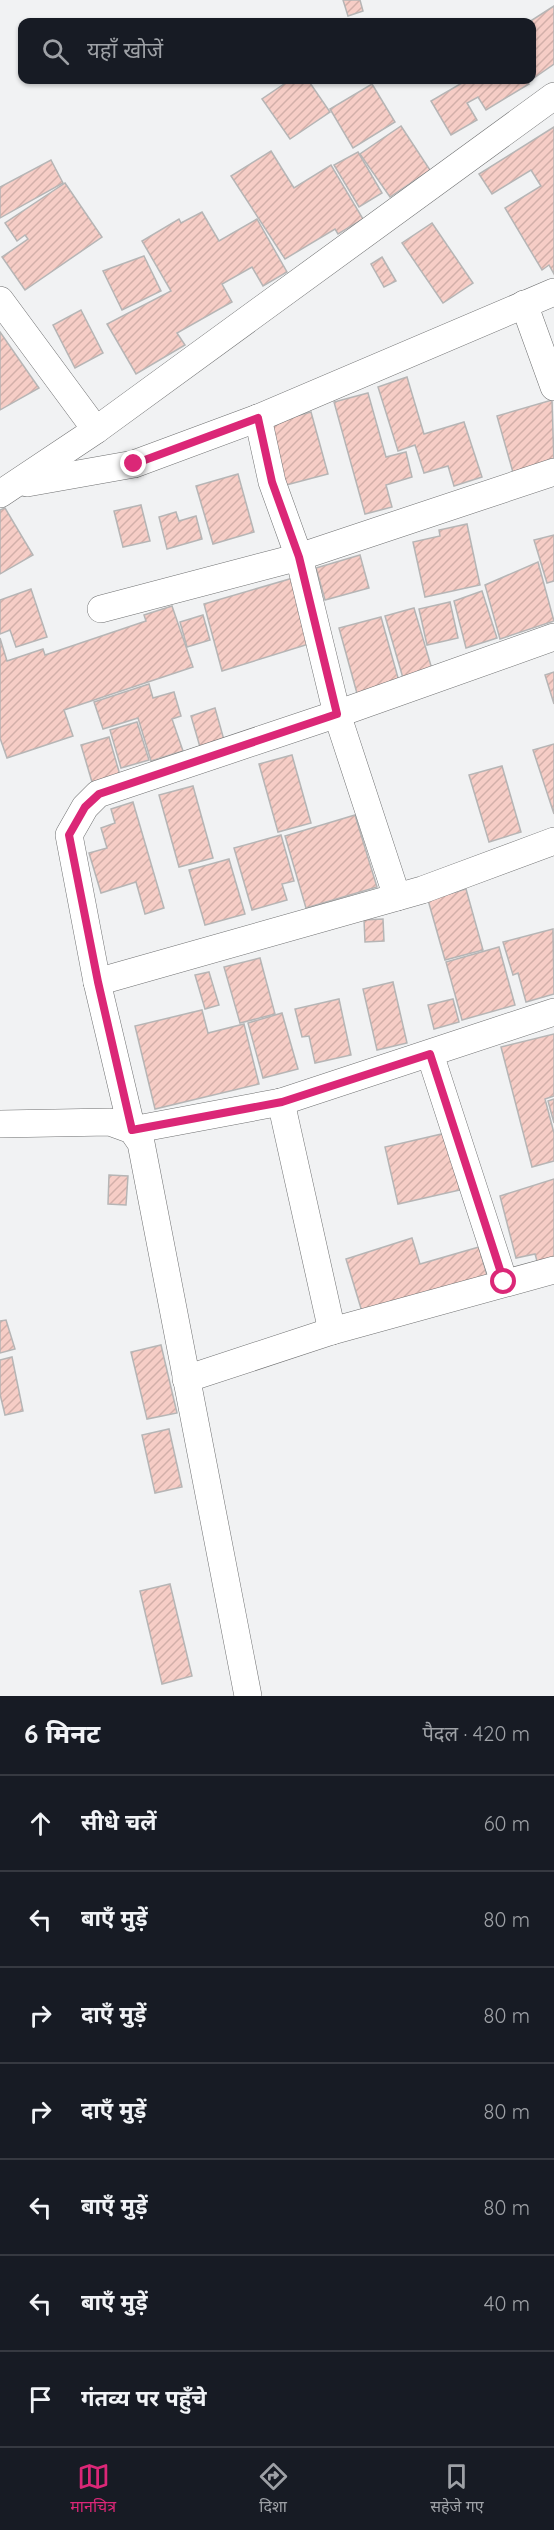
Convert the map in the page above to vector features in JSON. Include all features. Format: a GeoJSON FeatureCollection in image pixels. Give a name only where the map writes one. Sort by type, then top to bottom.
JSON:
{"type":"FeatureCollection","features":[{"type":"Feature","properties":{"kind":"street"},"geometry":{"type":"LineString","coordinates":[[9,490],[96,430],[554,96]]}},
{"type":"Feature","properties":{"kind":"street"},"geometry":{"type":"LineString","coordinates":[[9,490],[134,464],[258,418],[554,292]]}},
{"type":"Feature","properties":{"kind":"street"},"geometry":{"type":"LineString","coordinates":[[0,300],[96,430]]}},
{"type":"Feature","properties":{"kind":"street"},"geometry":{"type":"LineString","coordinates":[[524,304],[554,387]]}},
{"type":"Feature","properties":{"kind":"street"},"geometry":{"type":"LineString","coordinates":[[258,418],[272,482],[299,557],[337,714],[397,897]]}},
{"type":"Feature","properties":{"kind":"street"},"geometry":{"type":"LineString","coordinates":[[101,609],[299,557],[554,472]]}},
{"type":"Feature","properties":{"kind":"street"},"geometry":{"type":"LineString","coordinates":[[248,1696],[141,1143],[132,1130],[98,982],[69,835],[85,807],[99,794],[337,714],[554,637]]}},
{"type":"Feature","properties":{"kind":"street"},"geometry":{"type":"LineString","coordinates":[[98,982],[397,897],[554,841]]}},
{"type":"Feature","properties":{"kind":"street"},"geometry":{"type":"LineString","coordinates":[[0,1124],[110,1122],[132,1130],[282,1102],[554,1012]]}},
{"type":"Feature","properties":{"kind":"street"},"geometry":{"type":"LineString","coordinates":[[430,1054],[504,1282]]}},
{"type":"Feature","properties":{"kind":"street"},"geometry":{"type":"LineString","coordinates":[[282,1102],[332,1331]]}},
{"type":"Feature","properties":{"kind":"street"},"geometry":{"type":"LineString","coordinates":[[186,1379],[332,1331],[554,1270]]}},
{"type":"Feature","properties":{"kind":"building"},"geometry":{"type":"Polygon","coordinates":[[[343,0],[360,0],[363,11],[348,16],[343,0]]]}},
{"type":"Feature","properties":{"kind":"building"},"geometry":{"type":"Polygon","coordinates":[[[554,6],[554,64],[536,77],[536,18],[554,6]]]}},
{"type":"Feature","properties":{"kind":"building"},"geometry":{"type":"Polygon","coordinates":[[[284,84],[311,84],[330,112],[290,139],[262,99],[284,84]]]}},
{"type":"Feature","properties":{"kind":"building"},"geometry":{"type":"Polygon","coordinates":[[[372,84],[395,122],[353,148],[330,109],[372,84]]]}},
{"type":"Feature","properties":{"kind":"building"},"geometry":{"type":"Polygon","coordinates":[[[460,84],[529,84],[486,110],[478,97],[467,103],[477,120],[451,135],[431,101],[460,84]]]}},
{"type":"Feature","properties":{"kind":"building"},"geometry":{"type":"Polygon","coordinates":[[[401,126],[430,170],[390,197],[360,154],[401,126]]]}},
{"type":"Feature","properties":{"kind":"building"},"geometry":{"type":"Polygon","coordinates":[[[554,127],[554,274],[549,265],[542,270],[505,208],[541,186],[531,170],[492,194],[479,174],[554,127]]]}},
{"type":"Feature","properties":{"kind":"building"},"geometry":{"type":"Polygon","coordinates":[[[271,151],[294,188],[331,165],[363,219],[338,234],[335,229],[285,259],[231,176],[271,151]]]}},
{"type":"Feature","properties":{"kind":"building"},"geometry":{"type":"Polygon","coordinates":[[[358,152],[382,193],[359,207],[334,165],[358,152]]]}},
{"type":"Feature","properties":{"kind":"building"},"geometry":{"type":"Polygon","coordinates":[[[51,160],[63,183],[0,218],[0,187],[51,160]]]}},
{"type":"Feature","properties":{"kind":"building"},"geometry":{"type":"Polygon","coordinates":[[[65,183],[102,237],[25,290],[2,257],[28,239],[25,235],[17,241],[5,223],[65,183]]]}},
{"type":"Feature","properties":{"kind":"building"},"geometry":{"type":"Polygon","coordinates":[[[202,212],[219,241],[257,219],[287,272],[263,286],[252,267],[222,284],[232,302],[177,333],[185,345],[136,374],[107,324],[171,291],[142,241],[179,219],[181,223],[202,212]]]}},
{"type":"Feature","properties":{"kind":"building"},"geometry":{"type":"Polygon","coordinates":[[[432,223],[473,283],[443,303],[402,243],[432,223]]]}},
{"type":"Feature","properties":{"kind":"building"},"geometry":{"type":"Polygon","coordinates":[[[144,256],[161,291],[122,310],[103,271],[144,256]]]}},
{"type":"Feature","properties":{"kind":"building"},"geometry":{"type":"Polygon","coordinates":[[[382,257],[396,281],[384,287],[371,264],[382,257]]]}},
{"type":"Feature","properties":{"kind":"building"},"geometry":{"type":"Polygon","coordinates":[[[81,310],[103,353],[75,368],[53,325],[81,310]]]}},
{"type":"Feature","properties":{"kind":"building"},"geometry":{"type":"Polygon","coordinates":[[[0,332],[39,388],[0,410],[0,332]]]}},
{"type":"Feature","properties":{"kind":"building"},"geometry":{"type":"Polygon","coordinates":[[[407,377],[424,434],[464,422],[482,477],[454,486],[448,466],[424,473],[415,445],[398,451],[378,387],[407,377]]]}},
{"type":"Feature","properties":{"kind":"building"},"geometry":{"type":"Polygon","coordinates":[[[368,393],[386,457],[406,452],[412,477],[386,485],[392,507],[365,514],[334,402],[368,393]]]}},
{"type":"Feature","properties":{"kind":"building"},"geometry":{"type":"Polygon","coordinates":[[[552,400],[554,464],[514,476],[497,416],[552,400]]]}},
{"type":"Feature","properties":{"kind":"building"},"geometry":{"type":"Polygon","coordinates":[[[311,412],[328,474],[286,485],[270,423],[311,412]]]}},
{"type":"Feature","properties":{"kind":"building"},"geometry":{"type":"Polygon","coordinates":[[[238,474],[254,532],[213,544],[196,486],[238,474]]]}},
{"type":"Feature","properties":{"kind":"building"},"geometry":{"type":"Polygon","coordinates":[[[141,505],[150,541],[123,547],[114,511],[141,505]]]}},
{"type":"Feature","properties":{"kind":"building"},"geometry":{"type":"Polygon","coordinates":[[[5,508],[33,555],[0,574],[0,510],[5,508]]]}},
{"type":"Feature","properties":{"kind":"building"},"geometry":{"type":"Polygon","coordinates":[[[176,512],[179,521],[196,516],[202,539],[167,549],[159,517],[176,512]]]}},
{"type":"Feature","properties":{"kind":"building"},"geometry":{"type":"Polygon","coordinates":[[[467,524],[480,585],[425,597],[413,542],[440,536],[439,530],[467,524]]]}},
{"type":"Feature","properties":{"kind":"building"},"geometry":{"type":"Polygon","coordinates":[[[554,535],[554,581],[547,583],[534,540],[554,535]]]}},
{"type":"Feature","properties":{"kind":"building"},"geometry":{"type":"Polygon","coordinates":[[[360,555],[369,588],[325,600],[316,568],[360,555]]]}},
{"type":"Feature","properties":{"kind":"building"},"geometry":{"type":"Polygon","coordinates":[[[538,562],[554,621],[500,639],[485,585],[538,562]]]}},
{"type":"Feature","properties":{"kind":"building"},"geometry":{"type":"Polygon","coordinates":[[[293,578],[312,643],[222,671],[204,604],[293,578]]]}},
{"type":"Feature","properties":{"kind":"building"},"geometry":{"type":"Polygon","coordinates":[[[31,589],[47,637],[16,647],[10,630],[0,634],[0,600],[31,589]]]}},
{"type":"Feature","properties":{"kind":"building"},"geometry":{"type":"Polygon","coordinates":[[[482,591],[497,638],[466,648],[454,601],[482,591]]]}},
{"type":"Feature","properties":{"kind":"building"},"geometry":{"type":"Polygon","coordinates":[[[450,602],[458,638],[427,645],[419,609],[450,602]]]}},
{"type":"Feature","properties":{"kind":"building"},"geometry":{"type":"Polygon","coordinates":[[[172,606],[193,667],[64,710],[73,736],[7,758],[0,738],[0,638],[7,661],[43,649],[45,655],[146,621],[144,615],[172,606]]]}},
{"type":"Feature","properties":{"kind":"building"},"geometry":{"type":"Polygon","coordinates":[[[414,608],[434,676],[405,685],[385,616],[414,608]]]}},
{"type":"Feature","properties":{"kind":"building"},"geometry":{"type":"Polygon","coordinates":[[[203,615],[210,640],[187,647],[180,622],[203,615]]]}},
{"type":"Feature","properties":{"kind":"building"},"geometry":{"type":"Polygon","coordinates":[[[381,617],[400,685],[358,697],[339,628],[381,617]]]}},
{"type":"Feature","properties":{"kind":"building"},"geometry":{"type":"Polygon","coordinates":[[[554,672],[554,704],[545,675],[554,672]]]}},
{"type":"Feature","properties":{"kind":"building"},"geometry":{"type":"Polygon","coordinates":[[[149,684],[153,698],[174,692],[181,716],[172,719],[183,751],[151,761],[138,718],[103,729],[94,702],[149,684]]]}},
{"type":"Feature","properties":{"kind":"building"},"geometry":{"type":"Polygon","coordinates":[[[215,708],[224,740],[200,747],[191,716],[215,708]]]}},
{"type":"Feature","properties":{"kind":"building"},"geometry":{"type":"Polygon","coordinates":[[[137,722],[149,760],[121,768],[110,730],[137,722]]]}},
{"type":"Feature","properties":{"kind":"building"},"geometry":{"type":"Polygon","coordinates":[[[109,737],[120,775],[92,782],[81,745],[109,737]]]}},
{"type":"Feature","properties":{"kind":"building"},"geometry":{"type":"Polygon","coordinates":[[[554,744],[554,814],[533,750],[554,744]]]}},
{"type":"Feature","properties":{"kind":"building"},"geometry":{"type":"Polygon","coordinates":[[[292,755],[311,823],[278,832],[259,764],[292,755]]]}},
{"type":"Feature","properties":{"kind":"building"},"geometry":{"type":"Polygon","coordinates":[[[502,766],[521,832],[489,842],[469,775],[502,766]]]}},
{"type":"Feature","properties":{"kind":"building"},"geometry":{"type":"Polygon","coordinates":[[[193,786],[213,858],[179,867],[159,795],[193,786]]]}},
{"type":"Feature","properties":{"kind":"building"},"geometry":{"type":"Polygon","coordinates":[[[133,802],[164,908],[145,914],[136,882],[101,893],[89,853],[107,848],[101,828],[115,823],[111,809],[133,802]]]}},
{"type":"Feature","properties":{"kind":"building"},"geometry":{"type":"Polygon","coordinates":[[[355,815],[377,887],[306,908],[285,836],[355,815]]]}},
{"type":"Feature","properties":{"kind":"building"},"geometry":{"type":"Polygon","coordinates":[[[281,835],[294,881],[282,884],[287,900],[252,910],[234,848],[281,835]]]}},
{"type":"Feature","properties":{"kind":"building"},"geometry":{"type":"Polygon","coordinates":[[[229,859],[245,914],[205,925],[189,870],[229,859]]]}},
{"type":"Feature","properties":{"kind":"building"},"geometry":{"type":"Polygon","coordinates":[[[466,889],[483,950],[445,960],[428,900],[466,889]]]}},
{"type":"Feature","properties":{"kind":"building"},"geometry":{"type":"Polygon","coordinates":[[[383,919],[384,941],[365,942],[364,920],[383,919]]]}},
{"type":"Feature","properties":{"kind":"building"},"geometry":{"type":"Polygon","coordinates":[[[553,929],[554,994],[526,1002],[518,973],[513,975],[503,942],[553,929]]]}},
{"type":"Feature","properties":{"kind":"building"},"geometry":{"type":"Polygon","coordinates":[[[499,947],[515,1005],[462,1020],[446,962],[499,947]]]}},
{"type":"Feature","properties":{"kind":"building"},"geometry":{"type":"Polygon","coordinates":[[[260,958],[275,1014],[240,1023],[224,967],[260,958]]]}},
{"type":"Feature","properties":{"kind":"building"},"geometry":{"type":"Polygon","coordinates":[[[209,972],[219,1005],[205,1009],[195,975],[209,972]]]}},
{"type":"Feature","properties":{"kind":"building"},"geometry":{"type":"Polygon","coordinates":[[[393,982],[407,1043],[377,1050],[363,989],[393,982]]]}},
{"type":"Feature","properties":{"kind":"building"},"geometry":{"type":"Polygon","coordinates":[[[339,999],[351,1055],[315,1063],[309,1036],[302,1037],[295,1009],[339,999]]]}},
{"type":"Feature","properties":{"kind":"building"},"geometry":{"type":"Polygon","coordinates":[[[453,999],[459,1022],[434,1029],[428,1005],[453,999]]]}},
{"type":"Feature","properties":{"kind":"building"},"geometry":{"type":"Polygon","coordinates":[[[202,1010],[208,1033],[244,1024],[259,1084],[155,1109],[135,1026],[202,1010]]]}},
{"type":"Feature","properties":{"kind":"building"},"geometry":{"type":"Polygon","coordinates":[[[282,1013],[298,1069],[263,1078],[248,1023],[282,1013]]]}},
{"type":"Feature","properties":{"kind":"building"},"geometry":{"type":"Polygon","coordinates":[[[554,1034],[554,1096],[545,1099],[554,1133],[554,1161],[532,1167],[501,1047],[554,1034]]]}},
{"type":"Feature","properties":{"kind":"building"},"geometry":{"type":"Polygon","coordinates":[[[554,1099],[554,1123],[548,1101],[554,1099]]]}},
{"type":"Feature","properties":{"kind":"building"},"geometry":{"type":"Polygon","coordinates":[[[446,1133],[460,1190],[398,1204],[385,1147],[446,1133]]]}},
{"type":"Feature","properties":{"kind":"building"},"geometry":{"type":"Polygon","coordinates":[[[109,1175],[128,1176],[126,1205],[108,1204],[109,1175]]]}},
{"type":"Feature","properties":{"kind":"building"},"geometry":{"type":"Polygon","coordinates":[[[554,1179],[554,1259],[537,1261],[535,1254],[516,1258],[500,1196],[554,1179]]]}},
{"type":"Feature","properties":{"kind":"building"},"geometry":{"type":"Polygon","coordinates":[[[412,1238],[420,1264],[479,1247],[488,1279],[363,1315],[346,1259],[412,1238]]]}},
{"type":"Feature","properties":{"kind":"building"},"geometry":{"type":"Polygon","coordinates":[[[6,1320],[15,1349],[0,1353],[0,1321],[6,1320]]]}},
{"type":"Feature","properties":{"kind":"building"},"geometry":{"type":"Polygon","coordinates":[[[161,1345],[177,1413],[147,1419],[131,1352],[161,1345]]]}},
{"type":"Feature","properties":{"kind":"building"},"geometry":{"type":"Polygon","coordinates":[[[12,1357],[23,1411],[5,1415],[0,1394],[0,1360],[12,1357]]]}},
{"type":"Feature","properties":{"kind":"building"},"geometry":{"type":"Polygon","coordinates":[[[169,1429],[182,1487],[155,1493],[142,1435],[169,1429]]]}},
{"type":"Feature","properties":{"kind":"building"},"geometry":{"type":"Polygon","coordinates":[[[170,1584],[192,1676],[162,1684],[140,1591],[170,1584]]]}},
{"type":"Feature","properties":{"kind":"route"},"geometry":{"type":"LineString","coordinates":[[134,464],[258,418],[272,482],[299,557],[337,714],[99,794],[85,807],[69,835],[98,982],[132,1130],[282,1102],[430,1054],[504,1282]]}}]}
